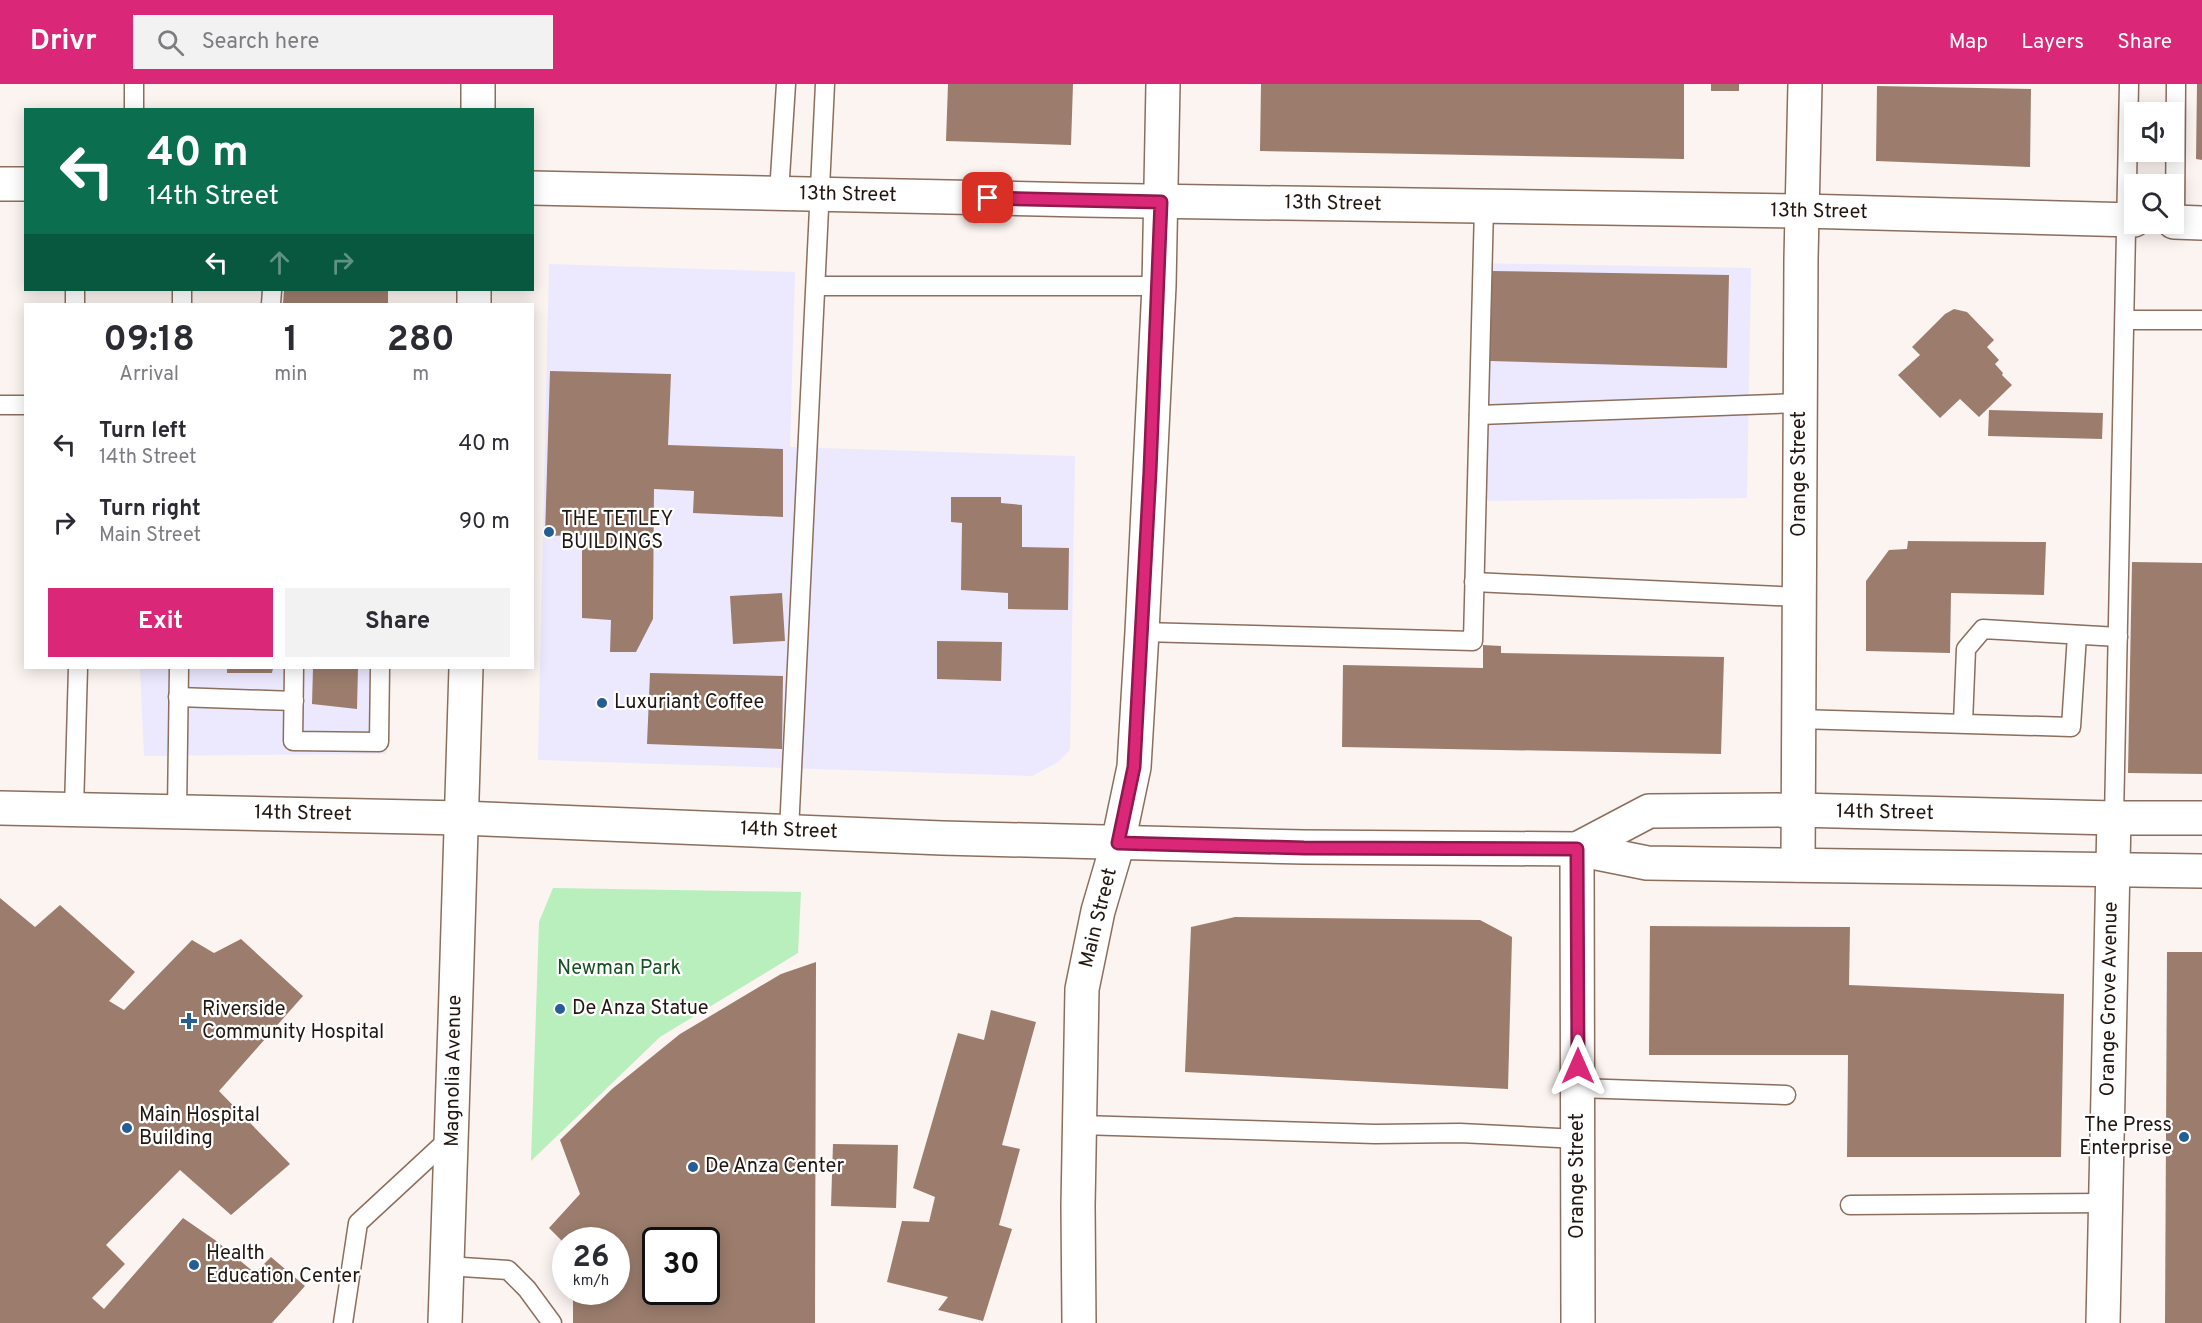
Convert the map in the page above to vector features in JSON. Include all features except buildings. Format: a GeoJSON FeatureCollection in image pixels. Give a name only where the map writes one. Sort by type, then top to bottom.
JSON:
{"type":"FeatureCollection","features":[{"type":"Feature","properties":{"kind":"street"},"geometry":{"type":"LineString","coordinates":[[478,84],[478,108]]}},
{"type":"Feature","properties":{"kind":"street","name":"Main Street"},"geometry":{"type":"LineString","coordinates":[[1079,1323],[1082,989],[1098,910],[1118,843],[1134,767],[1159,286],[1163,84]]}},
{"type":"Feature","properties":{"kind":"street","name":"Orange Street"},"geometry":{"type":"LineString","coordinates":[[1798,865],[1800,404],[1805,84]]}},
{"type":"Feature","properties":{"kind":"street"},"geometry":{"type":"LineString","coordinates":[[0,184],[24,184]]}},
{"type":"Feature","properties":{"kind":"street","name":"13th Street"},"geometry":{"type":"LineString","coordinates":[[534,188],[1161,202],[1802,211],[2124,220]]}},
{"type":"Feature","properties":{"kind":"street","name":"Magnolia Avenue"},"geometry":{"type":"LineString","coordinates":[[445,1323],[453,1135],[460,818],[466,669]]}},
{"type":"Feature","properties":{"kind":"street","name":"14th Street"},"geometry":{"type":"LineString","coordinates":[[0,808],[460,818],[1304,848],[1577,849],[1647,863],[2202,871]]}},
{"type":"Feature","properties":{"kind":"street","name":"14th Street"},"geometry":{"type":"LineString","coordinates":[[1577,849],[1649,811],[1797,810],[2202,818]]}},
{"type":"Feature","properties":{"kind":"street","name":"Orange Grove Avenue"},"geometry":{"type":"LineString","coordinates":[[2103,1323],[2114,818]]}},
{"type":"Feature","properties":{"kind":"street","name":"Orange Street"},"geometry":{"type":"LineString","coordinates":[[1577,849],[1578,1323]]}},
{"type":"Feature","properties":{"kind":"lane"},"geometry":{"type":"LineString","coordinates":[[134,84],[134,108]]}},
{"type":"Feature","properties":{"kind":"lane"},"geometry":{"type":"LineString","coordinates":[[779,193],[786,84]]}},
{"type":"Feature","properties":{"kind":"lane"},"geometry":{"type":"LineString","coordinates":[[789,831],[825,84]]}},
{"type":"Feature","properties":{"kind":"lane"},"geometry":{"type":"LineString","coordinates":[[2129,84],[2130,174]]}},
{"type":"Feature","properties":{"kind":"lane"},"geometry":{"type":"LineString","coordinates":[[2176,84],[2181,174]]}},
{"type":"Feature","properties":{"kind":"lane"},"geometry":{"type":"LineString","coordinates":[[1142,633],[1473,641],[1484,207]]}},
{"type":"Feature","properties":{"kind":"lane"},"geometry":{"type":"LineString","coordinates":[[2114,818],[2124,320],[2129,234]]}},
{"type":"Feature","properties":{"kind":"lane"},"geometry":{"type":"LineString","coordinates":[[816,285],[1159,286]]}},
{"type":"Feature","properties":{"kind":"lane"},"geometry":{"type":"LineString","coordinates":[[2124,320],[2202,320]]}},
{"type":"Feature","properties":{"kind":"lane"},"geometry":{"type":"LineString","coordinates":[[1479,415],[1800,404]]}},
{"type":"Feature","properties":{"kind":"lane"},"geometry":{"type":"LineString","coordinates":[[0,405],[24,405]]}},
{"type":"Feature","properties":{"kind":"lane"},"geometry":{"type":"LineString","coordinates":[[1474,582],[1799,597]]}},
{"type":"Feature","properties":{"kind":"lane"},"geometry":{"type":"LineString","coordinates":[[1963,723],[1966,649],[1983,629],[2118,637]]}},
{"type":"Feature","properties":{"kind":"lane"},"geometry":{"type":"LineString","coordinates":[[1798,719],[2072,727],[2077,634]]}},
{"type":"Feature","properties":{"kind":"lane"},"geometry":{"type":"LineString","coordinates":[[74,809],[78,669]]}},
{"type":"Feature","properties":{"kind":"lane"},"geometry":{"type":"LineString","coordinates":[[177,811],[178,669]]}},
{"type":"Feature","properties":{"kind":"lane"},"geometry":{"type":"LineString","coordinates":[[294,669],[293,741],[379,742],[380,669]]}},
{"type":"Feature","properties":{"kind":"lane"},"geometry":{"type":"LineString","coordinates":[[178,697],[294,701]]}},
{"type":"Feature","properties":{"kind":"lane"},"geometry":{"type":"LineString","coordinates":[[1578,1088],[1785,1095]]}},
{"type":"Feature","properties":{"kind":"lane"},"geometry":{"type":"LineString","coordinates":[[1080,1125],[1375,1134],[1460,1133],[1578,1139]]}},
{"type":"Feature","properties":{"kind":"lane"},"geometry":{"type":"LineString","coordinates":[[343,1323],[358,1223],[453,1135]]}},
{"type":"Feature","properties":{"kind":"lane"},"geometry":{"type":"LineString","coordinates":[[1850,1205],[2105,1203]]}},
{"type":"Feature","properties":{"kind":"lane"},"geometry":{"type":"LineString","coordinates":[[447,1266],[508,1270],[527,1289],[552,1323]]}},
{"type":"Feature","properties":{"kind":"shaded area"},"geometry":{"type":"Polygon","coordinates":[[[1478,263],[1751,268],[1747,498],[1473,501],[1478,263]]]}},
{"type":"Feature","properties":{"kind":"shaded area"},"geometry":{"type":"Polygon","coordinates":[[[549,264],[795,272],[790,447],[1075,456],[1070,750],[1058,762],[1032,776],[538,760],[549,264]]]}},
{"type":"Feature","properties":{"kind":"shaded area"},"geometry":{"type":"Polygon","coordinates":[[[140,669],[388,669],[386,754],[144,756],[140,669]]]}},
{"type":"Feature","properties":{"kind":"green space","name":"Newman Park"},"geometry":{"type":"Polygon","coordinates":[[[553,888],[801,892],[798,953],[660,1037],[531,1161],[539,922],[553,888]]]}},
{"type":"Feature","properties":{"kind":"place","name":"THE TETLEY BUILDINGS"},"geometry":{"type":"Point","coordinates":[549,532]}},
{"type":"Feature","properties":{"kind":"place","name":"Luxuriant Coffee"},"geometry":{"type":"Point","coordinates":[602,703]}},
{"type":"Feature","properties":{"kind":"place","name":"De Anza Statue"},"geometry":{"type":"Point","coordinates":[560,1009]}},
{"type":"Feature","properties":{"kind":"place","name":"Riverside Community Hospital"},"geometry":{"type":"Point","coordinates":[189,1021]}},
{"type":"Feature","properties":{"kind":"place","name":"Main Hospital Building"},"geometry":{"type":"Point","coordinates":[127,1128]}},
{"type":"Feature","properties":{"kind":"place","name":"The Press Enterprise"},"geometry":{"type":"Point","coordinates":[2184,1137]}},
{"type":"Feature","properties":{"kind":"place","name":"De Anza Center"},"geometry":{"type":"Point","coordinates":[693,1167]}},
{"type":"Feature","properties":{"kind":"place","name":"Health Education Center"},"geometry":{"type":"Point","coordinates":[194,1265]}},
{"type":"Feature","properties":{"kind":"route"},"geometry":{"type":"LineString","coordinates":[[988,198],[1161,202],[1159,286],[1134,767],[1118,843],[1304,848],[1577,849],[1578,1066]]}}]}
